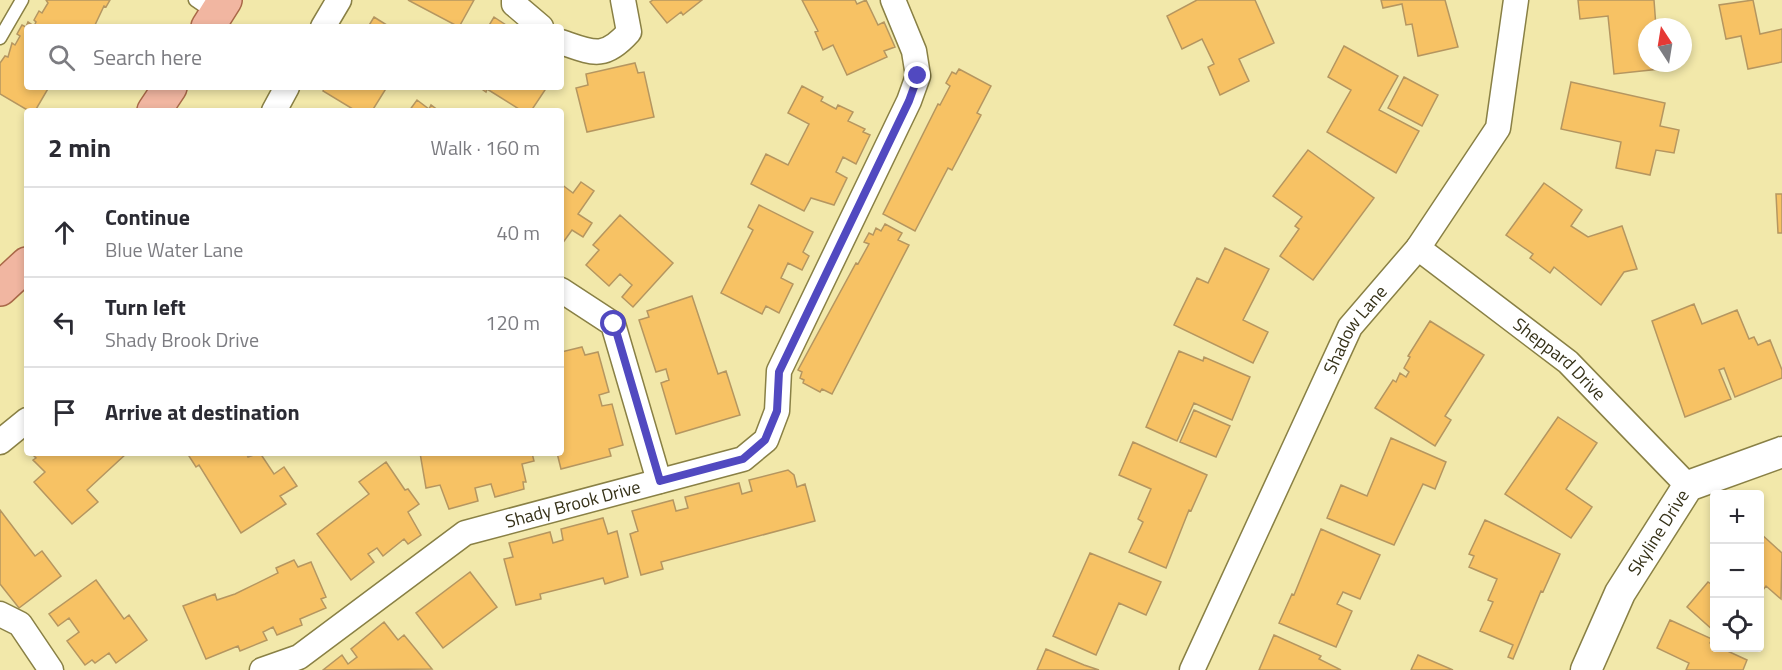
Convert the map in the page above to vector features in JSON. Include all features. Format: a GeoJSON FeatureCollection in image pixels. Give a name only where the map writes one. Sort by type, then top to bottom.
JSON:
{"type":"FeatureCollection","features":[{"type":"Feature","properties":{"kind":"main road"},"geometry":{"type":"LineString","coordinates":[[156,108],[168,90]]}},
{"type":"Feature","properties":{"kind":"main road"},"geometry":{"type":"LineString","coordinates":[[0,289],[24,267]]}},
{"type":"Feature","properties":{"kind":"street"},"geometry":{"type":"LineString","coordinates":[[325,24],[339,0]]}},
{"type":"Feature","properties":{"kind":"street"},"geometry":{"type":"LineString","coordinates":[[514,0],[514,4],[537,24]]}},
{"type":"Feature","properties":{"kind":"street"},"geometry":{"type":"LineString","coordinates":[[564,43],[595,53],[614,49],[629,32],[626,2],[623,0]]}},
{"type":"Feature","properties":{"kind":"street","name":"Shady Brook Drive"},"geometry":{"type":"LineString","coordinates":[[262,670],[299,657],[465,533],[743,459],[765,440],[777,411],[779,372],[909,101],[918,76],[914,51],[893,0]]}},
{"type":"Feature","properties":{"kind":"street","name":"Shadow Lane"},"geometry":{"type":"LineString","coordinates":[[1192,670],[1350,327],[1418,248],[1498,128],[1516,0]]}},
{"type":"Feature","properties":{"kind":"street","name":"Sheppard Drive"},"geometry":{"type":"LineString","coordinates":[[1418,248],[1569,363],[1688,486]]}},
{"type":"Feature","properties":{"kind":"street"},"geometry":{"type":"LineString","coordinates":[[564,292],[614,324],[660,481]]}},
{"type":"Feature","properties":{"kind":"street"},"geometry":{"type":"LineString","coordinates":[[0,442],[24,422]]}},
{"type":"Feature","properties":{"kind":"street","name":"Skyline Drive"},"geometry":{"type":"LineString","coordinates":[[1586,670],[1620,593],[1688,486],[1782,452]]}},
{"type":"Feature","properties":{"kind":"street"},"geometry":{"type":"LineString","coordinates":[[0,614],[20,624],[51,670]]}},
{"type":"Feature","properties":{"kind":"lane"},"geometry":{"type":"LineString","coordinates":[[0,38],[22,0]]}},
{"type":"Feature","properties":{"kind":"building"},"geometry":{"type":"Polygon","coordinates":[[[46,0],[110,0],[106,7],[104,6],[95,24],[35,24],[34,20],[39,11],[42,13],[48,3],[46,0]]]}},
{"type":"Feature","properties":{"kind":"building"},"geometry":{"type":"Polygon","coordinates":[[[408,0],[474,0],[461,24],[453,24],[408,0]]]}},
{"type":"Feature","properties":{"kind":"building"},"geometry":{"type":"Polygon","coordinates":[[[653,0],[702,0],[683,15],[681,12],[667,23],[650,2],[653,0]]]}},
{"type":"Feature","properties":{"kind":"building"},"geometry":{"type":"Polygon","coordinates":[[[802,0],[855,0],[857,4],[866,0],[878,25],[884,22],[895,47],[884,51],[887,57],[847,75],[833,45],[823,50],[815,32],[818,31],[802,0]]]}},
{"type":"Feature","properties":{"kind":"building"},"geometry":{"type":"Polygon","coordinates":[[[1197,0],[1255,0],[1274,43],[1239,59],[1249,81],[1220,95],[1208,67],[1214,64],[1202,39],[1182,49],[1167,16],[1197,0]]]}},
{"type":"Feature","properties":{"kind":"building"},"geometry":{"type":"Polygon","coordinates":[[[1381,0],[1445,0],[1458,47],[1418,56],[1412,24],[1406,25],[1402,4],[1383,8],[1381,0]]]}},
{"type":"Feature","properties":{"kind":"building"},"geometry":{"type":"Polygon","coordinates":[[[1578,0],[1654,0],[1655,18],[1638,18],[1638,71],[1614,74],[1608,16],[1580,19],[1578,0]]]}},
{"type":"Feature","properties":{"kind":"building"},"geometry":{"type":"Polygon","coordinates":[[[1753,0],[1760,34],[1782,29],[1782,62],[1748,69],[1741,36],[1726,39],[1719,5],[1753,0]]]}},
{"type":"Feature","properties":{"kind":"building"},"geometry":{"type":"Polygon","coordinates":[[[374,17],[385,24],[370,24],[374,17]]]}},
{"type":"Feature","properties":{"kind":"building"},"geometry":{"type":"Polygon","coordinates":[[[494,17],[504,24],[490,24],[494,17]]]}},
{"type":"Feature","properties":{"kind":"building"},"geometry":{"type":"Polygon","coordinates":[[[22,25],[24,26],[24,90],[47,90],[37,108],[24,108],[0,94],[0,63],[5,56],[8,57],[12,43],[15,45],[22,25]]]}},
{"type":"Feature","properties":{"kind":"building"},"geometry":{"type":"Polygon","coordinates":[[[1344,46],[1398,76],[1379,110],[1419,131],[1396,173],[1327,132],[1351,90],[1328,77],[1344,46]]]}},
{"type":"Feature","properties":{"kind":"building"},"geometry":{"type":"Polygon","coordinates":[[[635,63],[638,73],[644,72],[654,117],[587,132],[576,88],[588,85],[586,74],[635,63]]]}},
{"type":"Feature","properties":{"kind":"building"},"geometry":{"type":"Polygon","coordinates":[[[959,69],[991,86],[977,113],[981,115],[952,170],[948,168],[915,231],[883,214],[938,104],[940,105],[950,86],[946,83],[952,72],[956,74],[959,69]]]}},
{"type":"Feature","properties":{"kind":"building"},"geometry":{"type":"Polygon","coordinates":[[[1404,77],[1438,95],[1422,126],[1388,108],[1404,77]]]}},
{"type":"Feature","properties":{"kind":"building"},"geometry":{"type":"Polygon","coordinates":[[[1571,82],[1665,103],[1660,126],[1679,130],[1674,153],[1656,150],[1650,175],[1616,168],[1621,142],[1561,129],[1571,82]]]}},
{"type":"Feature","properties":{"kind":"building"},"geometry":{"type":"Polygon","coordinates":[[[802,86],[823,97],[821,101],[836,109],[838,105],[853,112],[848,121],[865,129],[863,132],[870,135],[856,164],[843,157],[836,172],[847,178],[834,205],[811,198],[804,211],[751,184],[766,154],[788,165],[809,124],[788,113],[802,86]]]}},
{"type":"Feature","properties":{"kind":"building"},"geometry":{"type":"Polygon","coordinates":[[[385,90],[374,108],[351,108],[323,91],[385,90]]]}},
{"type":"Feature","properties":{"kind":"building"},"geometry":{"type":"Polygon","coordinates":[[[489,90],[545,90],[533,108],[517,108],[489,90]]]}},
{"type":"Feature","properties":{"kind":"building"},"geometry":{"type":"Polygon","coordinates":[[[417,100],[428,108],[411,108],[417,100]]]}},
{"type":"Feature","properties":{"kind":"building"},"geometry":{"type":"Polygon","coordinates":[[[1308,150],[1374,198],[1313,280],[1280,256],[1299,229],[1295,226],[1302,217],[1273,196],[1308,150]]]}},
{"type":"Feature","properties":{"kind":"building"},"geometry":{"type":"Polygon","coordinates":[[[581,182],[594,191],[578,214],[592,223],[583,237],[572,230],[564,241],[564,186],[573,193],[581,182]]]}},
{"type":"Feature","properties":{"kind":"building"},"geometry":{"type":"Polygon","coordinates":[[[1544,183],[1582,210],[1571,226],[1588,237],[1622,226],[1637,269],[1624,272],[1601,305],[1554,267],[1550,273],[1530,258],[1533,254],[1506,235],[1544,183]]]}},
{"type":"Feature","properties":{"kind":"building"},"geometry":{"type":"Polygon","coordinates":[[[1776,194],[1782,194],[1782,233],[1778,233],[1776,194]]]}},
{"type":"Feature","properties":{"kind":"building"},"geometry":{"type":"Polygon","coordinates":[[[759,205],[813,232],[803,252],[809,256],[802,270],[788,263],[781,278],[793,284],[779,313],[766,306],[762,314],[721,293],[753,230],[748,227],[759,205]]]}},
{"type":"Feature","properties":{"kind":"building"},"geometry":{"type":"Polygon","coordinates":[[[620,215],[673,263],[633,307],[622,297],[632,285],[620,274],[609,286],[586,265],[599,250],[593,245],[620,215]]]}},
{"type":"Feature","properties":{"kind":"building"},"geometry":{"type":"Polygon","coordinates":[[[885,224],[902,233],[898,240],[909,245],[832,394],[822,389],[820,392],[803,383],[804,380],[800,378],[802,372],[798,370],[856,263],[858,264],[869,244],[864,242],[869,233],[873,235],[876,228],[881,231],[885,224]]]}},
{"type":"Feature","properties":{"kind":"building"},"geometry":{"type":"Polygon","coordinates":[[[1225,248],[1269,269],[1243,320],[1268,332],[1253,363],[1174,325],[1197,278],[1208,283],[1225,248]]]}},
{"type":"Feature","properties":{"kind":"building"},"geometry":{"type":"Polygon","coordinates":[[[692,296],[718,374],[726,371],[740,415],[676,434],[661,383],[669,380],[666,369],[656,372],[639,320],[649,317],[647,311],[692,296]]]}},
{"type":"Feature","properties":{"kind":"building"},"geometry":{"type":"Polygon","coordinates":[[[1694,304],[1702,324],[1737,310],[1749,339],[1754,337],[1758,345],[1770,340],[1782,370],[1782,378],[1735,397],[1724,368],[1719,370],[1731,399],[1685,417],[1652,321],[1694,304]]]}},
{"type":"Feature","properties":{"kind":"building"},"geometry":{"type":"Polygon","coordinates":[[[1430,321],[1484,355],[1445,416],[1451,420],[1435,446],[1375,408],[1393,380],[1396,382],[1400,373],[1406,377],[1409,372],[1404,368],[1410,357],[1408,356],[1430,321]]]}},
{"type":"Feature","properties":{"kind":"building"},"geometry":{"type":"Polygon","coordinates":[[[582,347],[585,355],[598,352],[609,392],[599,395],[602,406],[612,404],[623,445],[609,449],[611,456],[561,469],[558,456],[564,456],[564,351],[582,347]]]}},
{"type":"Feature","properties":{"kind":"building"},"geometry":{"type":"Polygon","coordinates":[[[1179,351],[1203,361],[1204,357],[1250,377],[1232,420],[1194,403],[1177,441],[1146,427],[1179,351]]]}},
{"type":"Feature","properties":{"kind":"building"},"geometry":{"type":"Polygon","coordinates":[[[1194,410],[1230,426],[1216,457],[1180,442],[1194,410]]]}},
{"type":"Feature","properties":{"kind":"building"},"geometry":{"type":"Polygon","coordinates":[[[1558,417],[1597,443],[1566,489],[1592,507],[1571,538],[1505,494],[1558,417]]]}},
{"type":"Feature","properties":{"kind":"building"},"geometry":{"type":"Polygon","coordinates":[[[1391,438],[1446,462],[1435,489],[1423,484],[1394,545],[1327,518],[1341,485],[1367,496],[1391,438]]]}},
{"type":"Feature","properties":{"kind":"building"},"geometry":{"type":"Polygon","coordinates":[[[1133,442],[1207,475],[1191,511],[1189,510],[1166,568],[1129,552],[1143,522],[1138,519],[1151,489],[1119,475],[1133,442]]]}},
{"type":"Feature","properties":{"kind":"building"},"geometry":{"type":"Polygon","coordinates":[[[34,456],[124,456],[87,490],[98,502],[72,524],[34,482],[45,472],[33,460],[36,458],[34,456]]]}},
{"type":"Feature","properties":{"kind":"building"},"geometry":{"type":"Polygon","coordinates":[[[189,456],[262,456],[274,474],[284,467],[297,486],[280,496],[286,504],[241,533],[199,465],[196,467],[189,456]]]}},
{"type":"Feature","properties":{"kind":"building"},"geometry":{"type":"Polygon","coordinates":[[[421,456],[533,456],[534,461],[522,464],[526,482],[523,482],[524,489],[495,497],[491,484],[475,488],[478,501],[449,509],[440,485],[426,488],[421,456]]]}},
{"type":"Feature","properties":{"kind":"building"},"geometry":{"type":"Polygon","coordinates":[[[386,462],[405,490],[408,489],[419,504],[408,512],[421,535],[408,544],[404,539],[383,556],[377,548],[368,554],[374,562],[351,580],[317,534],[369,494],[359,482],[386,462]]]}},
{"type":"Feature","properties":{"kind":"building"},"geometry":{"type":"Polygon","coordinates":[[[788,470],[794,475],[797,487],[805,484],[815,521],[661,562],[663,569],[641,575],[630,534],[638,531],[632,511],[673,500],[676,511],[688,508],[685,497],[739,483],[742,494],[752,491],[749,480],[788,470]]]}},
{"type":"Feature","properties":{"kind":"building"},"geometry":{"type":"Polygon","coordinates":[[[0,510],[35,556],[42,551],[61,576],[19,608],[0,584],[0,510]]]}},
{"type":"Feature","properties":{"kind":"building"},"geometry":{"type":"Polygon","coordinates":[[[603,518],[608,534],[617,531],[628,577],[605,584],[603,578],[540,594],[541,599],[516,605],[504,559],[513,557],[509,543],[550,532],[553,543],[563,540],[561,529],[603,518]]]}},
{"type":"Feature","properties":{"kind":"building"},"geometry":{"type":"Polygon","coordinates":[[[1485,520],[1560,554],[1543,592],[1541,591],[1513,659],[1508,657],[1513,645],[1480,631],[1493,602],[1488,600],[1497,579],[1469,567],[1474,556],[1469,554],[1485,520]]]}},
{"type":"Feature","properties":{"kind":"building"},"geometry":{"type":"Polygon","coordinates":[[[1321,529],[1380,555],[1360,599],[1343,592],[1337,604],[1352,611],[1336,647],[1279,623],[1292,594],[1294,595],[1321,529]]]}},
{"type":"Feature","properties":{"kind":"building"},"geometry":{"type":"Polygon","coordinates":[[[1764,537],[1782,553],[1781,599],[1766,586],[1764,589],[1764,537]]]}},
{"type":"Feature","properties":{"kind":"building"},"geometry":{"type":"Polygon","coordinates":[[[1090,553],[1161,582],[1146,615],[1119,603],[1096,655],[1053,636],[1090,553]]]}},
{"type":"Feature","properties":{"kind":"building"},"geometry":{"type":"Polygon","coordinates":[[[294,560],[298,567],[311,562],[326,597],[321,599],[326,608],[300,619],[302,625],[277,635],[273,627],[263,632],[267,640],[240,651],[238,646],[206,659],[183,606],[215,594],[217,600],[235,594],[278,573],[276,568],[294,560]]]}},
{"type":"Feature","properties":{"kind":"building"},"geometry":{"type":"Polygon","coordinates":[[[470,572],[497,607],[443,648],[416,613],[470,572]]]}},
{"type":"Feature","properties":{"kind":"building"},"geometry":{"type":"Polygon","coordinates":[[[96,580],[124,619],[129,615],[147,640],[116,663],[109,653],[95,663],[92,660],[85,665],[67,641],[79,632],[69,618],[58,626],[49,614],[96,580]]]}},
{"type":"Feature","properties":{"kind":"building"},"geometry":{"type":"Polygon","coordinates":[[[1708,582],[1710,583],[1710,627],[1687,607],[1708,582]]]}},
{"type":"Feature","properties":{"kind":"building"},"geometry":{"type":"Polygon","coordinates":[[[1670,620],[1710,638],[1710,652],[1730,652],[1747,660],[1743,670],[1686,670],[1689,663],[1657,648],[1670,620]]]}},
{"type":"Feature","properties":{"kind":"building"},"geometry":{"type":"Polygon","coordinates":[[[384,622],[398,640],[404,635],[432,669],[323,670],[342,655],[348,664],[357,657],[351,649],[384,622]]]}},
{"type":"Feature","properties":{"kind":"building"},"geometry":{"type":"Polygon","coordinates":[[[1274,635],[1321,656],[1319,659],[1341,670],[1259,670],[1274,635]]]}},
{"type":"Feature","properties":{"kind":"building"},"geometry":{"type":"Polygon","coordinates":[[[1046,649],[1084,665],[1099,670],[1037,670],[1046,649]]]}},
{"type":"Feature","properties":{"kind":"building"},"geometry":{"type":"Polygon","coordinates":[[[1418,655],[1453,670],[1411,670],[1418,655]]]}},
{"type":"Feature","properties":{"kind":"route"},"geometry":{"type":"LineString","coordinates":[[614,324],[660,481],[743,459],[765,440],[777,411],[779,372],[909,101],[918,76]]}}]}
